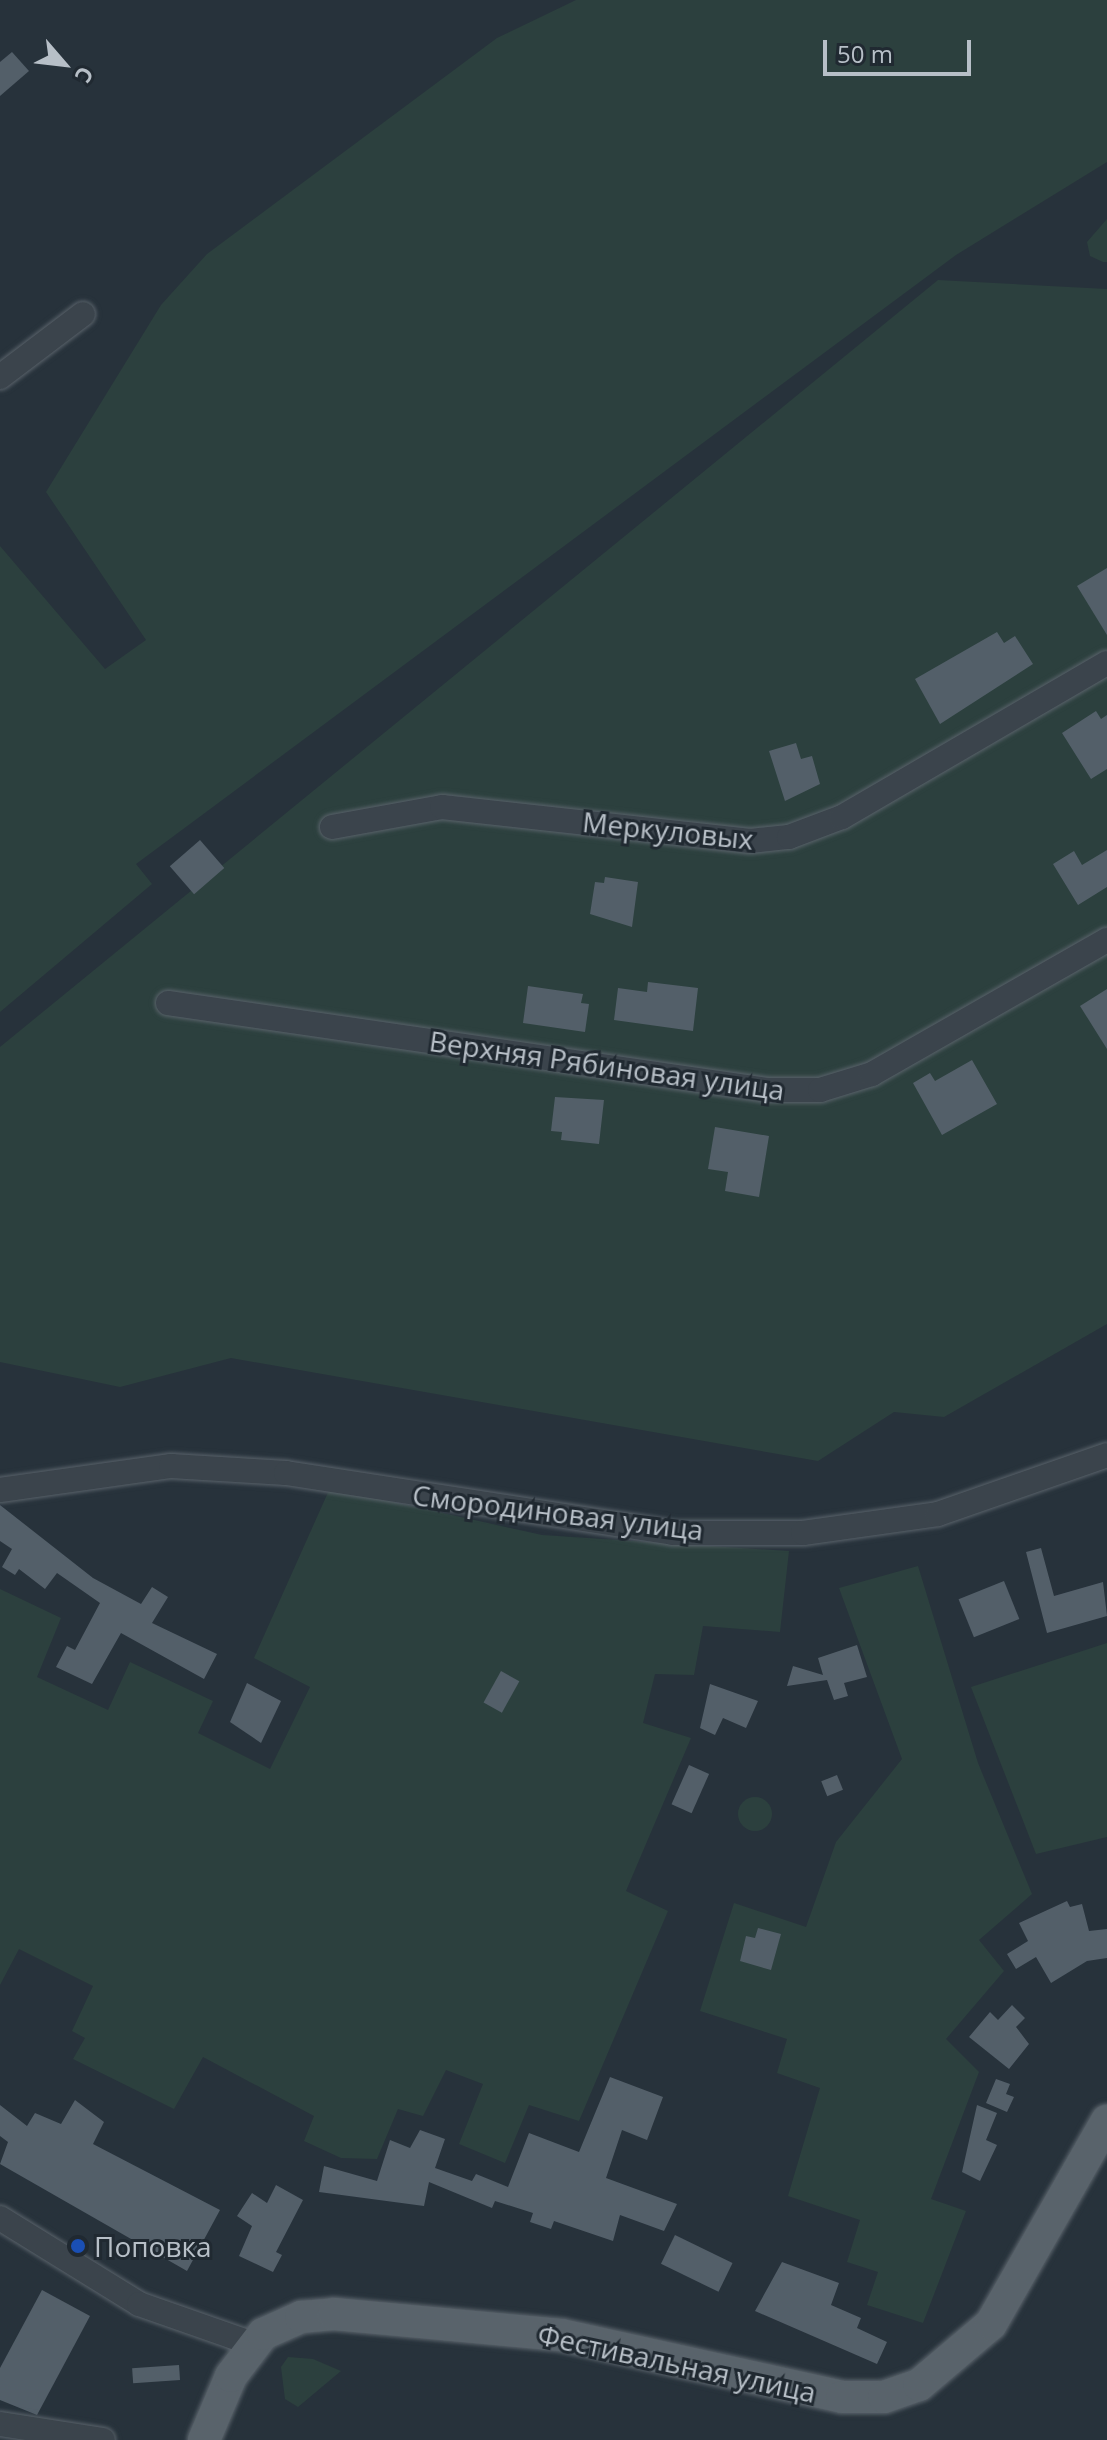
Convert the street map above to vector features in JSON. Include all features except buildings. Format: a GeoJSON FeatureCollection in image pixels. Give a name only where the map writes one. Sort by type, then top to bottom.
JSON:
{"type":"FeatureCollection","features":[{"type":"Feature","properties":{"kind":"main road","name":"Фестивальная улица"},"geometry":{"type":"LineString","coordinates":[[253,2344],[275,2326],[334,2314],[561,2335],[759,2383],[884,2397],[919,2385],[991,2324],[1107,2121]]}},
{"type":"Feature","properties":{"kind":"main road"},"geometry":{"type":"LineString","coordinates":[[204,2440],[231,2376],[253,2344]]}},
{"type":"Feature","properties":{"kind":"street"},"geometry":{"type":"LineString","coordinates":[[0,377],[83,314]]}},
{"type":"Feature","properties":{"kind":"street","name":"Меркуловых"},"geometry":{"type":"LineString","coordinates":[[332,827],[442,807],[750,841],[789,837],[842,817],[1107,663]]}},
{"type":"Feature","properties":{"kind":"street","name":"Верхняя Рябиновая улица"},"geometry":{"type":"LineString","coordinates":[[168,1003],[767,1090],[820,1090],[872,1074],[1107,940]]}},
{"type":"Feature","properties":{"kind":"street","name":"Смородиновая улица"},"geometry":{"type":"LineString","coordinates":[[0,1490],[171,1466],[286,1473],[673,1533],[803,1533],[938,1514],[1107,1455]]}},
{"type":"Feature","properties":{"kind":"street"},"geometry":{"type":"LineString","coordinates":[[0,2218],[139,2304],[253,2344]]}},
{"type":"Feature","properties":{"kind":"street"},"geometry":{"type":"LineString","coordinates":[[0,2424],[103,2440]]}},
{"type":"Feature","properties":{"kind":"green space"},"geometry":{"type":"Polygon","coordinates":[[[576,0],[1107,0],[1107,162],[956,255],[136,864],[152,884],[0,1012],[0,546],[105,669],[146,640],[46,492],[161,305],[207,254],[497,38],[576,0]]]}},
{"type":"Feature","properties":{"kind":"green space"},"geometry":{"type":"Polygon","coordinates":[[[1107,219],[1107,262],[1103,262],[1090,256],[1087,242],[1107,219]]]}},
{"type":"Feature","properties":{"kind":"green space"},"geometry":{"type":"Polygon","coordinates":[[[938,280],[1107,289],[1107,1324],[944,1417],[894,1412],[818,1461],[231,1358],[120,1387],[0,1362],[0,1047],[938,280]]]}},
{"type":"Feature","properties":{"kind":"green space"},"geometry":{"type":"Polygon","coordinates":[[[330,1488],[542,1535],[789,1551],[780,1632],[703,1626],[694,1675],[655,1674],[643,1723],[691,1738],[626,1891],[668,1911],[579,2121],[529,2105],[505,2163],[459,2144],[483,2084],[446,2070],[423,2116],[398,2109],[377,2159],[341,2158],[304,2141],[314,2116],[203,2057],[174,2109],[73,2059],[85,2038],[72,2031],[93,1986],[19,1949],[0,1985],[0,1589],[61,1618],[37,1677],[108,1710],[130,1662],[213,1701],[198,1733],[270,1769],[310,1687],[254,1658],[330,1488]]]}},
{"type":"Feature","properties":{"kind":"green space"},"geometry":{"type":"Polygon","coordinates":[[[918,1566],[978,1763],[1032,1894],[979,1940],[1004,1971],[946,2039],[979,2072],[931,2199],[966,2211],[923,2323],[867,2305],[878,2272],[847,2262],[860,2220],[788,2196],[820,2088],[777,2073],[787,2039],[700,2011],[734,1903],[806,1927],[836,1842],[902,1759],[839,1588],[918,1566]]]}},
{"type":"Feature","properties":{"kind":"green space"},"geometry":{"type":"Polygon","coordinates":[[[1107,1643],[1107,1837],[1036,1854],[971,1687],[1107,1643]]]}},
{"type":"Feature","properties":{"kind":"green space"},"geometry":{"type":"Polygon","coordinates":[[[755,1797],[767,1802],[772,1814],[767,1826],[755,1831],[743,1826],[738,1814],[743,1802],[755,1797]]]}},
{"type":"Feature","properties":{"kind":"green space"},"geometry":{"type":"Polygon","coordinates":[[[288,2357],[313,2359],[341,2371],[298,2407],[285,2399],[281,2367],[288,2357]]]}},
{"type":"Feature","properties":{"kind":"place","name":"Поповка"},"geometry":{"type":"Point","coordinates":[78,2246]}}]}
